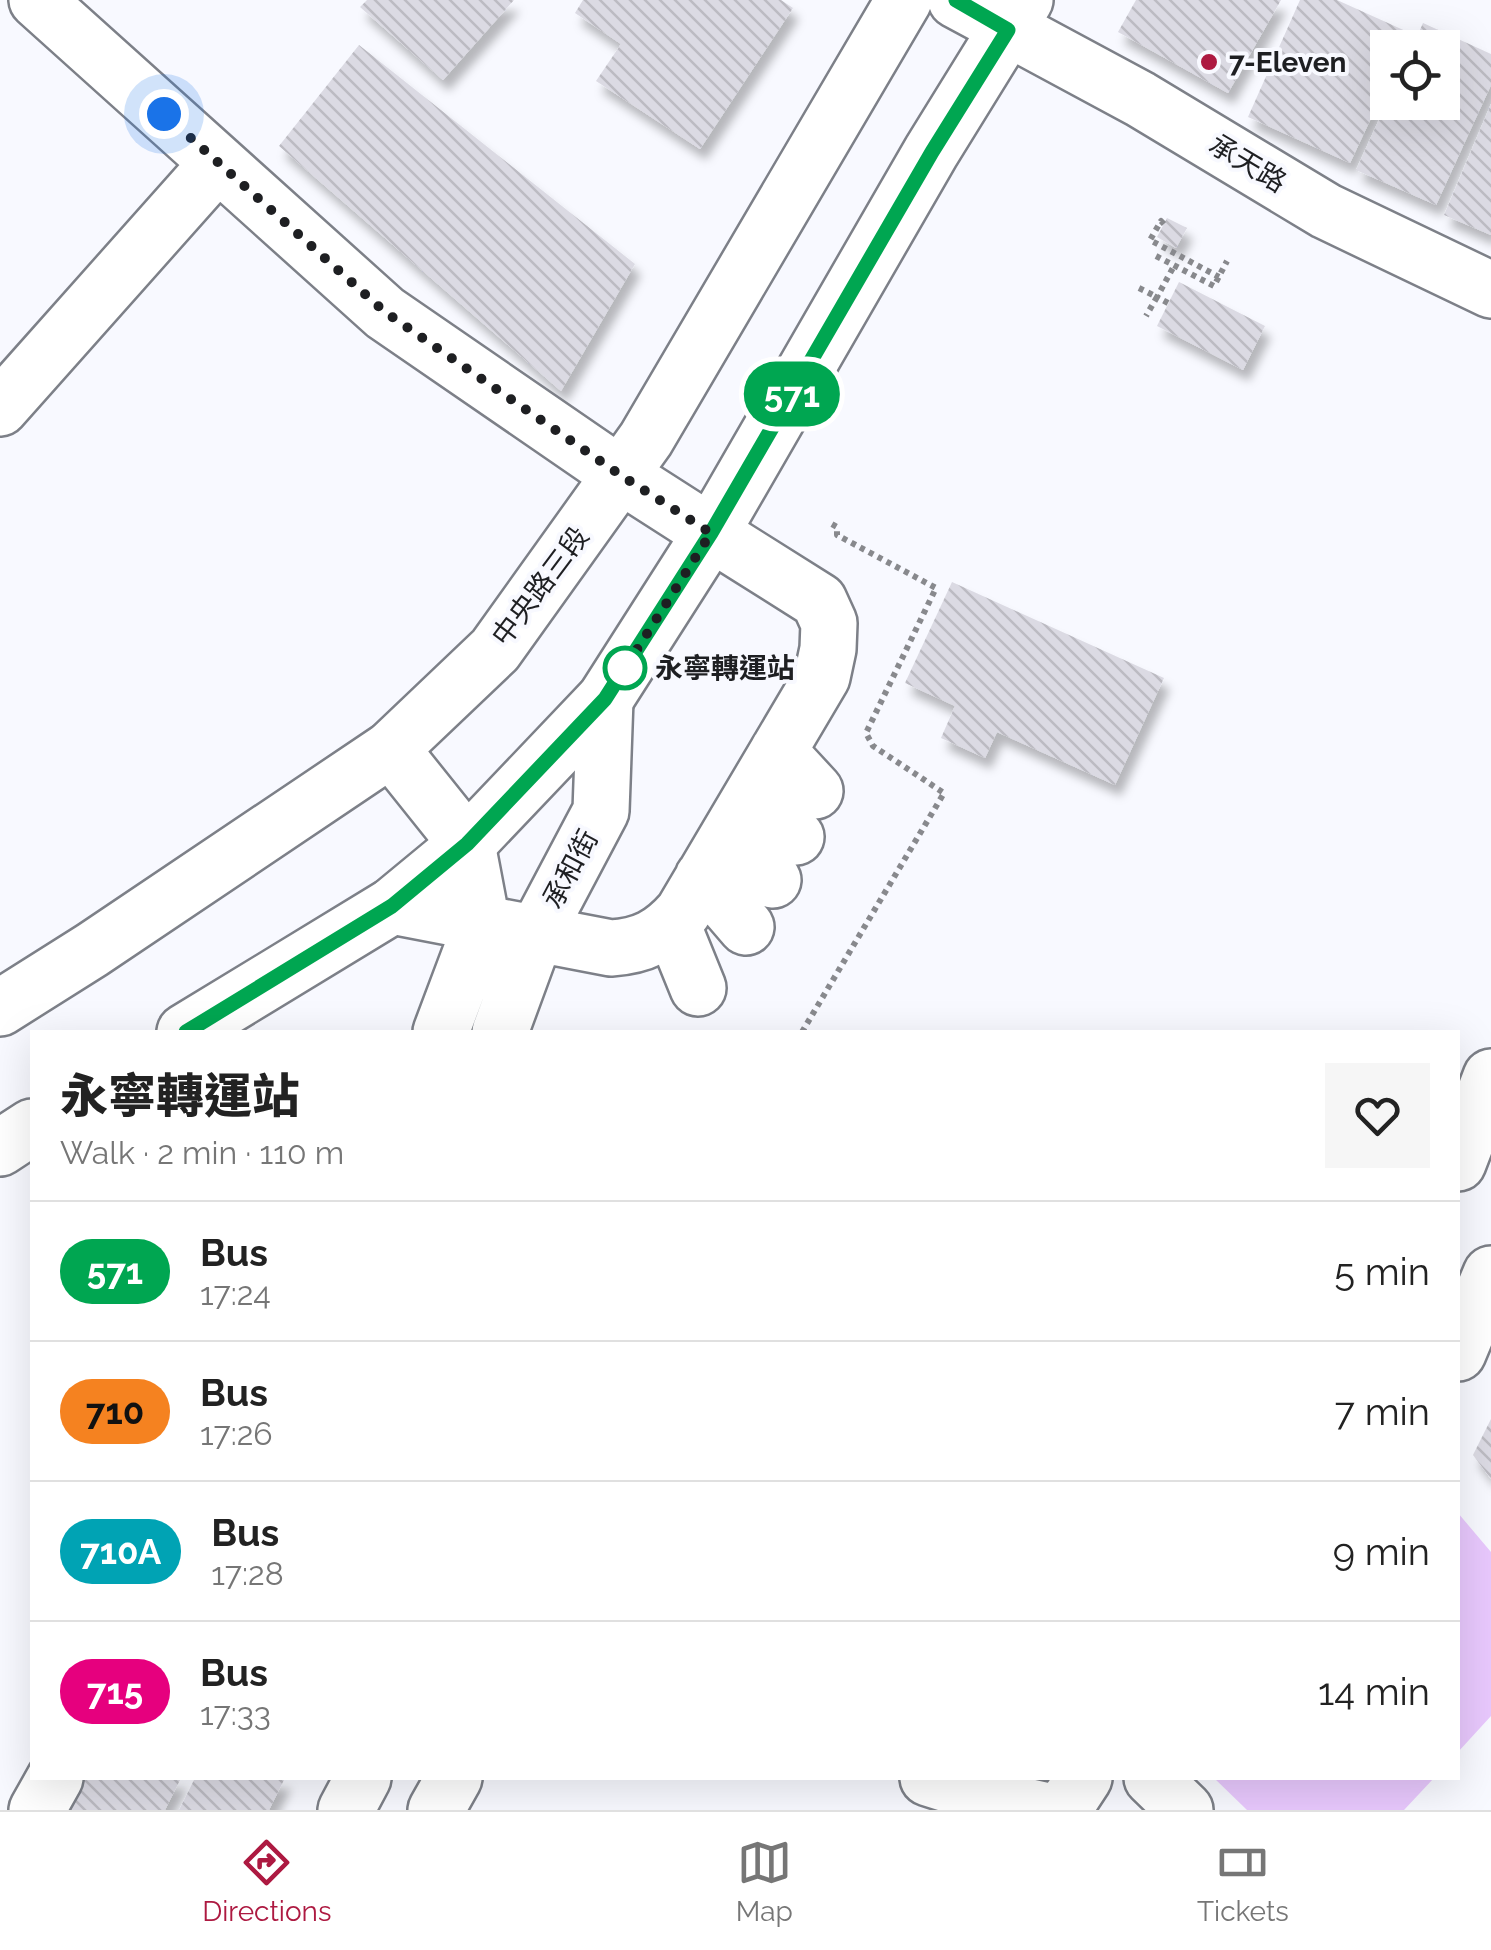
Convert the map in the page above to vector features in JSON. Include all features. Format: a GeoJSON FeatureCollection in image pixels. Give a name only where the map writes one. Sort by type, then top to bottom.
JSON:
{"type":"FeatureCollection","features":[{"type":"Feature","properties":{"kind":"main road"},"geometry":{"type":"LineString","coordinates":[[37,0],[385,312],[622,476],[819,601],[828,623],[822,677],[672,924],[656,938],[634,947],[611,948],[392,906]]}},
{"type":"Feature","properties":{"kind":"main road","name":"中央路三段"},"geometry":{"type":"LineString","coordinates":[[0,1008],[391,748],[494,650],[622,476],[904,0]]}},
{"type":"Feature","properties":{"kind":"main road","name":"承天路"},"geometry":{"type":"LineString","coordinates":[[956,0],[1016,15],[1140,99],[1326,210],[1491,290]]}},
{"type":"Feature","properties":{"kind":"main road"},"geometry":{"type":"LineString","coordinates":[[189,1030],[392,906],[467,844],[605,699],[711,533],[1016,15]]}},
{"type":"Feature","properties":{"kind":"main road"},"geometry":{"type":"LineString","coordinates":[[0,408],[218,163]]}},
{"type":"Feature","properties":{"kind":"main road","name":"承和街"},"geometry":{"type":"LineString","coordinates":[[501,1030],[536,934],[600,812],[605,699]]}},
{"type":"Feature","properties":{"kind":"main road"},"geometry":{"type":"LineString","coordinates":[[391,748],[467,844],[482,923],[442,1030]]}},
{"type":"Feature","properties":{"kind":"main road"},"geometry":{"type":"LineString","coordinates":[[741,814],[795,836],[741,814]]}},
{"type":"Feature","properties":{"kind":"main road"},"geometry":{"type":"LineString","coordinates":[[741,814],[746,927]]}},
{"type":"Feature","properties":{"kind":"main road"},"geometry":{"type":"LineString","coordinates":[[672,924],[698,988]]}},
{"type":"Feature","properties":{"kind":"main road"},"geometry":{"type":"LineString","coordinates":[[1460,1158],[1491,1077]]}},
{"type":"Feature","properties":{"kind":"main road"},"geometry":{"type":"LineString","coordinates":[[0,1148],[30,1128]]}},
{"type":"Feature","properties":{"kind":"main road"},"geometry":{"type":"LineString","coordinates":[[1460,1348],[1491,1274]]}},
{"type":"Feature","properties":{"kind":"main road"},"geometry":{"type":"LineString","coordinates":[[37,1810],[54,1780]]}},
{"type":"Feature","properties":{"kind":"main road"},"geometry":{"type":"LineString","coordinates":[[346,1810],[362,1780]]}},
{"type":"Feature","properties":{"kind":"main road"},"geometry":{"type":"LineString","coordinates":[[436,1810],[453,1780]]}},
{"type":"Feature","properties":{"kind":"main road"},"geometry":{"type":"LineString","coordinates":[[934,1780],[1044,1810]]}},
{"type":"Feature","properties":{"kind":"main road"},"geometry":{"type":"LineString","coordinates":[[1063,1810],[1083,1780]]}},
{"type":"Feature","properties":{"kind":"main road"},"geometry":{"type":"LineString","coordinates":[[1154,1780],[1185,1810]]}},
{"type":"Feature","properties":{"kind":"path"},"geometry":{"type":"LineString","coordinates":[[1164,224],[1160,221],[1150,240],[1218,277]]}},
{"type":"Feature","properties":{"kind":"path"},"geometry":{"type":"LineString","coordinates":[[1156,256],[1214,286],[1227,261]]}},
{"type":"Feature","properties":{"kind":"path"},"geometry":{"type":"LineString","coordinates":[[1146,316],[1174,266]]}},
{"type":"Feature","properties":{"kind":"path"},"geometry":{"type":"LineString","coordinates":[[1139,288],[1168,303]]}},
{"type":"Feature","properties":{"kind":"path"},"geometry":{"type":"LineString","coordinates":[[803,1030],[944,792],[873,746],[866,733],[936,588],[834,538],[837,527],[830,523]]}},
{"type":"Feature","properties":{"kind":"shaded area"},"geometry":{"type":"Polygon","coordinates":[[[1460,1515],[1491,1552],[1491,1716],[1460,1750],[1460,1515]]]}},
{"type":"Feature","properties":{"kind":"shaded area"},"geometry":{"type":"Polygon","coordinates":[[[1216,1780],[1432,1780],[1404,1810],[1247,1810],[1216,1780]]]}},
{"type":"Feature","properties":{"kind":"building"},"geometry":{"type":"Polygon","coordinates":[[[367,0],[514,0],[443,80],[360,7],[367,0]]]}},
{"type":"Feature","properties":{"kind":"building"},"geometry":{"type":"Polygon","coordinates":[[[583,0],[781,0],[793,8],[700,149],[596,81],[621,44],[575,13],[583,0]]]}},
{"type":"Feature","properties":{"kind":"building","name":"7-Eleven"},"geometry":{"type":"Polygon","coordinates":[[[1136,0],[1281,0],[1228,93],[1118,32],[1136,0]]]}},
{"type":"Feature","properties":{"kind":"building"},"geometry":{"type":"Polygon","coordinates":[[[1300,0],[1337,0],[1403,30],[1370,30],[1370,120],[1350,163],[1248,117],[1300,0]]]}},
{"type":"Feature","properties":{"kind":"building"},"geometry":{"type":"Polygon","coordinates":[[[1423,23],[1438,30],[1420,30],[1423,23]]]}},
{"type":"Feature","properties":{"kind":"building"},"geometry":{"type":"Polygon","coordinates":[[[1460,40],[1491,54],[1491,85],[1436,205],[1356,170],[1379,120],[1460,120],[1460,40]]]}},
{"type":"Feature","properties":{"kind":"building"},"geometry":{"type":"Polygon","coordinates":[[[359,45],[635,264],[561,391],[279,146],[359,45]]]}},
{"type":"Feature","properties":{"kind":"building"},"geometry":{"type":"Polygon","coordinates":[[[1491,104],[1491,235],[1444,215],[1491,104]]]}},
{"type":"Feature","properties":{"kind":"building"},"geometry":{"type":"Polygon","coordinates":[[[1167,218],[1187,228],[1176,248],[1157,237],[1167,218]]]}},
{"type":"Feature","properties":{"kind":"building"},"geometry":{"type":"Polygon","coordinates":[[[1179,282],[1265,326],[1243,370],[1157,326],[1179,282]]]}},
{"type":"Feature","properties":{"kind":"building"},"geometry":{"type":"Polygon","coordinates":[[[952,582],[1164,678],[1115,785],[997,732],[985,758],[941,738],[955,706],[905,683],[952,582]]]}},
{"type":"Feature","properties":{"kind":"building"},"geometry":{"type":"Polygon","coordinates":[[[1491,1419],[1491,1479],[1473,1455],[1491,1419]]]}},
{"type":"Feature","properties":{"kind":"building"},"geometry":{"type":"Polygon","coordinates":[[[80,1780],[180,1780],[165,1810],[65,1810],[80,1780]]]}},
{"type":"Feature","properties":{"kind":"building"},"geometry":{"type":"Polygon","coordinates":[[[194,1780],[284,1780],[269,1810],[179,1810],[194,1780]]]}},
{"type":"Feature","properties":{"kind":"bus line","name":"571"},"geometry":{"type":"LineString","coordinates":[[189,1030],[392,906],[467,844],[605,699],[711,533],[932,152],[1008,30],[956,0]]}},
{"type":"Feature","properties":{"kind":"place","name":"7-Eleven"},"geometry":{"type":"Point","coordinates":[1209,62]}},
{"type":"Feature","properties":{"kind":"place","name":"永寧轉運站"},"geometry":{"type":"Point","coordinates":[625,668]}},
{"type":"Feature","properties":{"kind":"route"},"geometry":{"type":"LineString","coordinates":[[164,114],[385,312],[711,533],[625,668]]}}]}
